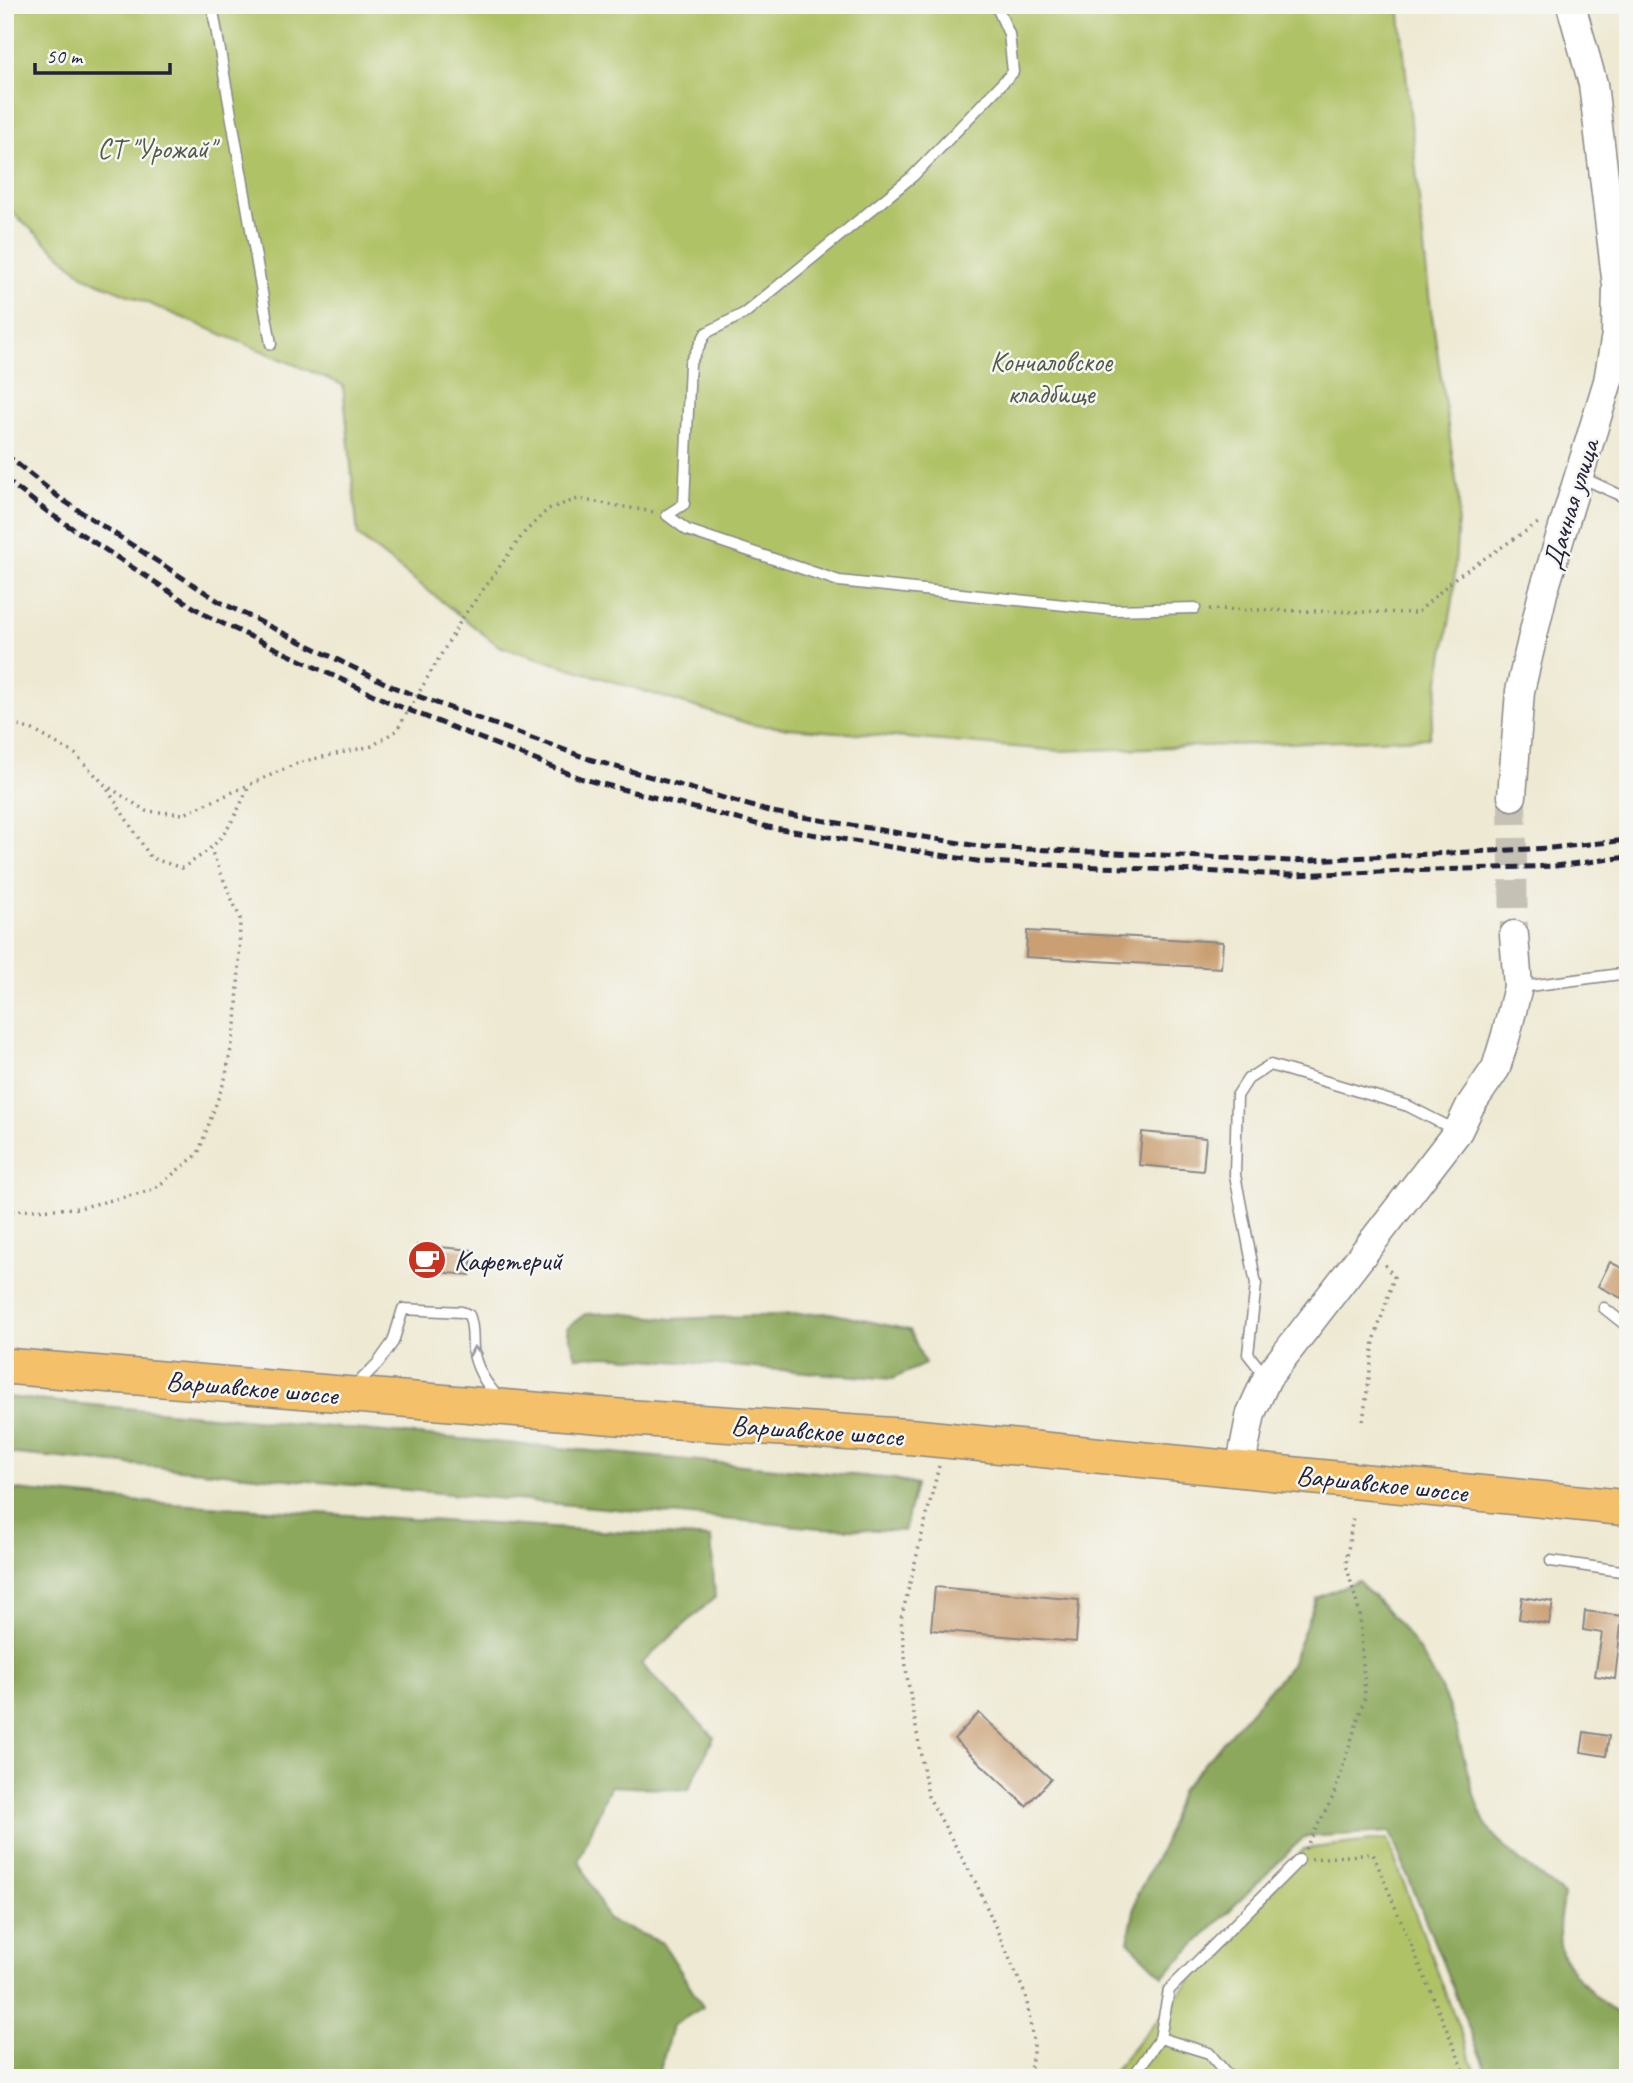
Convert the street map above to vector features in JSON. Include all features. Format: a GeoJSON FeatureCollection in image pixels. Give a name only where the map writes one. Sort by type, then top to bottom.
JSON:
{"type":"FeatureCollection","features":[{"type":"Feature","properties":{"kind":"main road","name":"Варшавское шоссе"},"geometry":{"type":"LineString","coordinates":[[5,1366],[509,1408],[945,1440],[1628,1508]]}},
{"type":"Feature","properties":{"kind":"street","name":"Дачная улица"},"geometry":{"type":"LineString","coordinates":[[1512,796],[1520,691],[1543,593],[1578,476],[1618,378],[1616,273],[1593,83],[1572,5]]}},
{"type":"Feature","properties":{"kind":"street"},"geometry":{"type":"LineString","coordinates":[[1240,1469],[1251,1413],[1267,1378],[1458,1131],[1470,1106],[1496,1068],[1518,987],[1514,935]]}},
{"type":"Feature","properties":{"kind":"lane"},"geometry":{"type":"LineString","coordinates":[[212,5],[271,344]]}},
{"type":"Feature","properties":{"kind":"lane"},"geometry":{"type":"LineString","coordinates":[[996,5],[1009,34],[1013,72],[913,176],[745,313],[706,333],[690,363],[684,504],[667,515],[687,530],[839,581],[1112,610],[1195,608]]}},
{"type":"Feature","properties":{"kind":"lane"},"geometry":{"type":"LineString","coordinates":[[1578,476],[1628,499]]}},
{"type":"Feature","properties":{"kind":"lane"},"geometry":{"type":"LineString","coordinates":[[1518,987],[1628,972]]}},
{"type":"Feature","properties":{"kind":"lane"},"geometry":{"type":"LineString","coordinates":[[1267,1378],[1248,1354],[1256,1284],[1235,1175],[1237,1096],[1248,1079],[1270,1065],[1408,1105],[1458,1131]]}},
{"type":"Feature","properties":{"kind":"lane"},"geometry":{"type":"LineString","coordinates":[[1604,1308],[1628,1327]]}},
{"type":"Feature","properties":{"kind":"lane"},"geometry":{"type":"LineString","coordinates":[[346,1394],[378,1363],[393,1342],[403,1309],[462,1312],[469,1315],[473,1324],[473,1350],[481,1374],[492,1391],[509,1408]]}},
{"type":"Feature","properties":{"kind":"lane"},"geometry":{"type":"LineString","coordinates":[[1552,1561],[1628,1572]]}},
{"type":"Feature","properties":{"kind":"lane"},"geometry":{"type":"LineString","coordinates":[[1132,2078],[1160,2038],[1169,1990],[1298,1860]]}},
{"type":"Feature","properties":{"kind":"lane"},"geometry":{"type":"LineString","coordinates":[[1160,2038],[1209,2053],[1230,2078]]}},
{"type":"Feature","properties":{"kind":"path"},"geometry":{"type":"LineString","coordinates":[[104,784],[146,811],[184,814],[248,788],[300,762],[372,746],[397,730],[463,617],[524,533],[548,509],[578,499],[667,515]]}},
{"type":"Feature","properties":{"kind":"path"},"geometry":{"type":"LineString","coordinates":[[1195,608],[1417,613],[1455,578],[1569,503]]}},
{"type":"Feature","properties":{"kind":"path"},"geometry":{"type":"LineString","coordinates":[[7,721],[33,730],[75,754],[104,784],[151,858],[182,868],[211,850],[229,830],[248,788]]}},
{"type":"Feature","properties":{"kind":"path"},"geometry":{"type":"LineString","coordinates":[[5,1211],[79,1208],[153,1190],[198,1154],[225,1079],[236,1024],[239,968],[240,918],[211,850]]}},
{"type":"Feature","properties":{"kind":"path"},"geometry":{"type":"LineString","coordinates":[[1363,1421],[1374,1341],[1394,1277],[1371,1245]]}},
{"type":"Feature","properties":{"kind":"path"},"geometry":{"type":"LineString","coordinates":[[945,1440],[901,1619],[907,1676],[928,1796],[977,1885],[1026,1996],[1034,2046],[1029,2078]]}},
{"type":"Feature","properties":{"kind":"path"},"geometry":{"type":"LineString","coordinates":[[1298,1860],[1334,1797],[1365,1697],[1360,1615],[1346,1564],[1353,1517]]}},
{"type":"Feature","properties":{"kind":"path"},"geometry":{"type":"LineString","coordinates":[[1298,1860],[1373,1854],[1467,2078]]}},
{"type":"Feature","properties":{"kind":"green space","name":"Кончаловское кладбище"},"geometry":{"type":"Polygon","coordinates":[[[5,5],[1399,5],[1429,295],[1459,501],[1453,601],[1429,738],[1061,751],[753,725],[499,646],[358,536],[343,385],[85,277],[5,206],[5,5]]]}},
{"type":"Feature","properties":{"kind":"green space"},"geometry":{"type":"Polygon","coordinates":[[[618,1313],[672,1319],[830,1313],[910,1330],[925,1364],[892,1379],[606,1356],[576,1357],[567,1328],[585,1314],[618,1313]]]}},
{"type":"Feature","properties":{"kind":"green space"},"geometry":{"type":"Polygon","coordinates":[[[5,1397],[895,1479],[916,1485],[904,1531],[820,1528],[5,1453],[5,1397]]]}},
{"type":"Feature","properties":{"kind":"green space"},"geometry":{"type":"Polygon","coordinates":[[[5,1489],[143,1502],[711,1538],[715,1597],[641,1664],[714,1737],[688,1790],[610,1786],[579,1860],[608,1920],[663,1943],[703,2007],[672,2026],[658,2078],[5,2078],[5,1489]]]}},
{"type":"Feature","properties":{"kind":"green space"},"geometry":{"type":"Polygon","coordinates":[[[1358,1581],[1403,1629],[1428,1664],[1447,1703],[1479,1810],[1491,1832],[1516,1857],[1564,1895],[1559,1936],[1561,1950],[1580,1979],[1628,2023],[1628,2078],[1489,2078],[1390,1832],[1304,1837],[1163,1976],[1128,1942],[1137,1895],[1164,1843],[1180,1791],[1291,1665],[1316,1598],[1358,1581]]]}},
{"type":"Feature","properties":{"kind":"green space"},"geometry":{"type":"Polygon","coordinates":[[[1387,1839],[1478,2078],[1107,2078],[1304,1849],[1387,1839]]]}},
{"type":"Feature","properties":{"kind":"building"},"geometry":{"type":"Polygon","coordinates":[[[1027,931],[1223,942],[1221,968],[1026,957],[1027,931]]]}},
{"type":"Feature","properties":{"kind":"building"},"geometry":{"type":"Polygon","coordinates":[[[1142,1132],[1206,1138],[1203,1171],[1139,1165],[1142,1132]]]}},
{"type":"Feature","properties":{"kind":"building"},"geometry":{"type":"Polygon","coordinates":[[[417,1245],[472,1250],[470,1275],[415,1270],[417,1245]]]}},
{"type":"Feature","properties":{"kind":"building"},"geometry":{"type":"Polygon","coordinates":[[[1610,1262],[1628,1271],[1628,1288],[1623,1299],[1598,1286],[1610,1262]]]}},
{"type":"Feature","properties":{"kind":"building"},"geometry":{"type":"Polygon","coordinates":[[[935,1587],[1079,1600],[1076,1642],[931,1630],[935,1587]]]}},
{"type":"Feature","properties":{"kind":"building"},"geometry":{"type":"Polygon","coordinates":[[[1522,1597],[1553,1602],[1549,1624],[1519,1619],[1522,1597]]]}},
{"type":"Feature","properties":{"kind":"building"},"geometry":{"type":"Polygon","coordinates":[[[1585,1611],[1622,1616],[1615,1679],[1595,1676],[1602,1633],[1583,1630],[1585,1611]]]}},
{"type":"Feature","properties":{"kind":"building"},"geometry":{"type":"Polygon","coordinates":[[[979,1713],[1051,1779],[1026,1806],[954,1739],[979,1713]]]}},
{"type":"Feature","properties":{"kind":"building"},"geometry":{"type":"Polygon","coordinates":[[[1584,1732],[1609,1736],[1606,1756],[1581,1752],[1584,1732]]]}},
{"type":"Feature","properties":{"kind":"tunnel"},"geometry":{"type":"LineString","coordinates":[[1512,796],[1514,935]]}},
{"type":"Feature","properties":{"kind":"railway"},"geometry":{"type":"LineString","coordinates":[[5,454],[61,499],[220,602],[393,687],[589,759],[772,812],[984,847],[1291,861],[1551,848],[1628,840]]}},
{"type":"Feature","properties":{"kind":"railway"},"geometry":{"type":"LineString","coordinates":[[5,479],[49,513],[207,616],[391,703],[583,779],[768,827],[983,862],[1291,875],[1555,866],[1628,857]]}},
{"type":"Feature","properties":{"kind":"place","name":"Кафетерий"},"geometry":{"type":"Point","coordinates":[427,1260]}},
{"type":"Feature","properties":{"kind":"park label","name":"СТ \"Урожай\""},"geometry":{"type":"Point","coordinates":[156,148]}}]}
